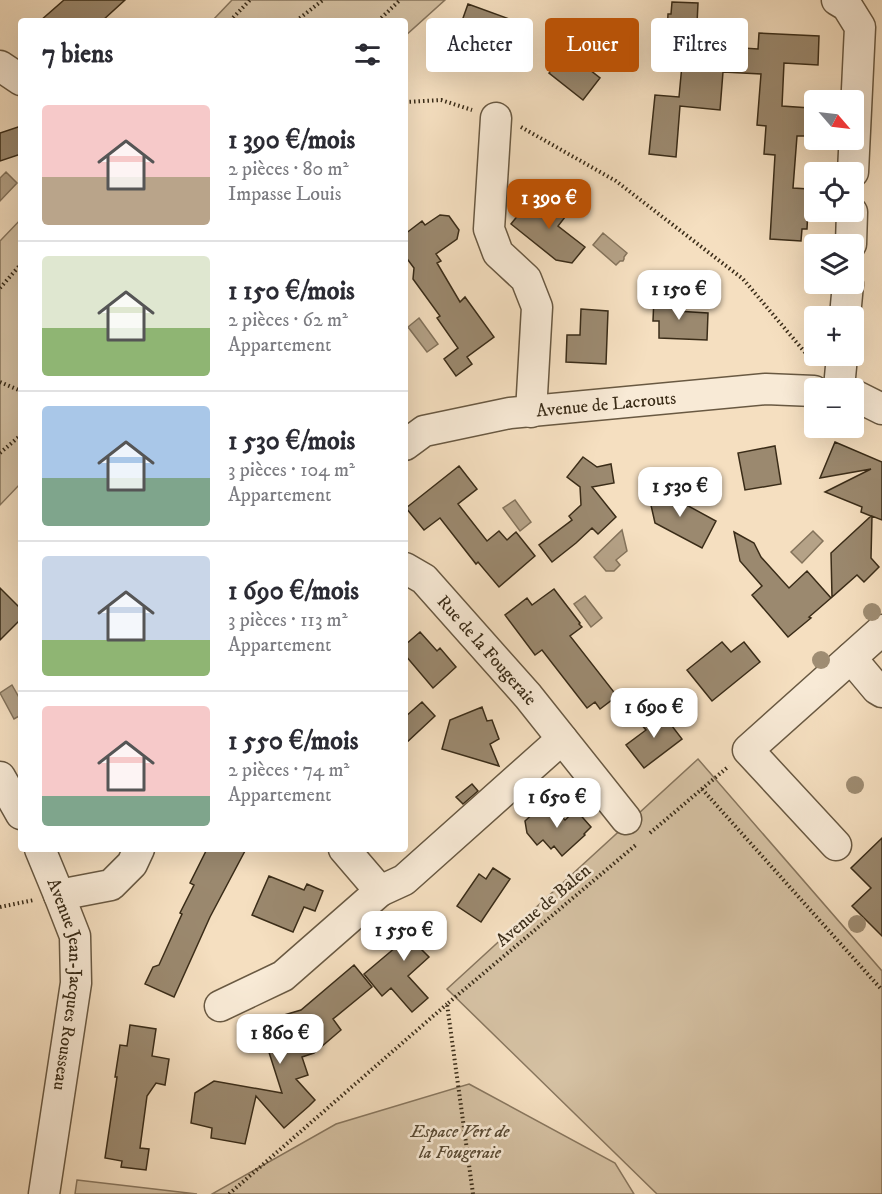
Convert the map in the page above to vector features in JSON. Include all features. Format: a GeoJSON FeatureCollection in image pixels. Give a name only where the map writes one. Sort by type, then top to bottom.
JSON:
{"type":"FeatureCollection","features":[{"type":"Feature","properties":{"kind":"street"},"geometry":{"type":"LineString","coordinates":[[837,0],[847,6],[860,27],[853,162]]}},
{"type":"Feature","properties":{"kind":"street"},"geometry":{"type":"LineString","coordinates":[[0,66],[18,78]]}},
{"type":"Feature","properties":{"kind":"street"},"geometry":{"type":"LineString","coordinates":[[496,118],[489,229],[498,253],[526,279],[537,307],[531,412]]}},
{"type":"Feature","properties":{"kind":"street","name":"Avenue de Lacrouts"},"geometry":{"type":"LineString","coordinates":[[408,443],[424,431],[510,413],[766,389],[824,370]]}},
{"type":"Feature","properties":{"kind":"street"},"geometry":{"type":"LineString","coordinates":[[864,400],[882,409]]}},
{"type":"Feature","properties":{"kind":"street","name":"Rue de la Fougeraie"},"geometry":{"type":"LineString","coordinates":[[408,570],[424,579],[528,696],[626,819]]}},
{"type":"Feature","properties":{"kind":"street"},"geometry":{"type":"LineString","coordinates":[[836,845],[748,750],[882,630]]}},
{"type":"Feature","properties":{"kind":"street"},"geometry":{"type":"LineString","coordinates":[[851,658],[882,692]]}},
{"type":"Feature","properties":{"kind":"street"},"geometry":{"type":"LineString","coordinates":[[220,1006],[283,976],[380,891],[404,880],[562,739]]}},
{"type":"Feature","properties":{"kind":"street"},"geometry":{"type":"LineString","coordinates":[[0,777],[18,809]]}},
{"type":"Feature","properties":{"kind":"street","name":"Avenue Jean-Jacques Rousseau"},"geometry":{"type":"LineString","coordinates":[[41,852],[75,936],[76,983],[44,1194]]}},
{"type":"Feature","properties":{"kind":"street"},"geometry":{"type":"LineString","coordinates":[[59,895],[111,885],[132,864],[138,852]]}},
{"type":"Feature","properties":{"kind":"street"},"geometry":{"type":"LineString","coordinates":[[347,852],[380,891]]}},
{"type":"Feature","properties":{"kind":"path"},"geometry":{"type":"LineString","coordinates":[[233,18],[250,0]]}},
{"type":"Feature","properties":{"kind":"path"},"geometry":{"type":"LineString","coordinates":[[300,18],[323,0]]}},
{"type":"Feature","properties":{"kind":"path"},"geometry":{"type":"LineString","coordinates":[[381,18],[400,0]]}},
{"type":"Feature","properties":{"kind":"path"},"geometry":{"type":"LineString","coordinates":[[408,102],[441,100],[517,124],[616,181],[743,279],[824,370]]}},
{"type":"Feature","properties":{"kind":"path"},"geometry":{"type":"LineString","coordinates":[[0,288],[18,267]]}},
{"type":"Feature","properties":{"kind":"path"},"geometry":{"type":"LineString","coordinates":[[0,382],[18,390]]}},
{"type":"Feature","properties":{"kind":"path"},"geometry":{"type":"LineString","coordinates":[[0,453],[18,438]]}},
{"type":"Feature","properties":{"kind":"path","name":"Avenue de Balen"},"geometry":{"type":"LineString","coordinates":[[230,1194],[447,1004],[748,750]]}},
{"type":"Feature","properties":{"kind":"path"},"geometry":{"type":"LineString","coordinates":[[702,789],[882,990]]}},
{"type":"Feature","properties":{"kind":"path"},"geometry":{"type":"LineString","coordinates":[[0,907],[59,895]]}},
{"type":"Feature","properties":{"kind":"path"},"geometry":{"type":"LineString","coordinates":[[447,1004],[473,1194]]}},
{"type":"Feature","properties":{"kind":"green space"},"geometry":{"type":"Polygon","coordinates":[[[232,0],[445,0],[408,33],[408,18],[215,18],[232,0]]]}},
{"type":"Feature","properties":{"kind":"green space"},"geometry":{"type":"Polygon","coordinates":[[[18,222],[18,486],[0,505],[0,241],[18,222]]]}},
{"type":"Feature","properties":{"kind":"green space"},"geometry":{"type":"Polygon","coordinates":[[[698,759],[882,971],[882,1194],[657,1194],[447,989],[698,759]]]}},
{"type":"Feature","properties":{"kind":"green space","name":"Espace Vert de la Fougeraie"},"geometry":{"type":"Polygon","coordinates":[[[469,1084],[615,1163],[634,1194],[212,1194],[336,1124],[469,1084]]]}},
{"type":"Feature","properties":{"kind":"green space"},"geometry":{"type":"Polygon","coordinates":[[[77,1180],[197,1194],[75,1194],[77,1180]]]}},
{"type":"Feature","properties":{"kind":"shaded area"},"geometry":{"type":"Polygon","coordinates":[[[6,172],[17,183],[0,201],[0,178],[6,172]]]}},
{"type":"Feature","properties":{"kind":"shaded area"},"geometry":{"type":"Polygon","coordinates":[[[603,233],[627,253],[623,261],[616,265],[593,245],[603,233]]]}},
{"type":"Feature","properties":{"kind":"shaded area"},"geometry":{"type":"Polygon","coordinates":[[[419,318],[438,344],[427,352],[408,327],[419,318]]]}},
{"type":"Feature","properties":{"kind":"shaded area"},"geometry":{"type":"Polygon","coordinates":[[[515,500],[531,522],[520,531],[503,508],[515,500]]]}},
{"type":"Feature","properties":{"kind":"shaded area"},"geometry":{"type":"Polygon","coordinates":[[[622,530],[627,551],[616,560],[620,565],[614,571],[606,571],[594,557],[622,530]]]}},
{"type":"Feature","properties":{"kind":"shaded area"},"geometry":{"type":"Polygon","coordinates":[[[813,531],[823,541],[802,563],[791,552],[813,531]]]}},
{"type":"Feature","properties":{"kind":"shaded area"},"geometry":{"type":"Polygon","coordinates":[[[585,596],[602,618],[591,627],[574,604],[585,596]]]}},
{"type":"Feature","properties":{"kind":"shaded area"},"geometry":{"type":"Polygon","coordinates":[[[12,685],[18,696],[18,717],[14,719],[0,693],[12,685]]]}},
{"type":"Feature","properties":{"kind":"building"},"geometry":{"type":"Polygon","coordinates":[[[64,0],[125,0],[105,18],[43,18],[64,0]]]}},
{"type":"Feature","properties":{"kind":"building"},"geometry":{"type":"Polygon","coordinates":[[[672,2],[698,3],[697,18],[668,18],[668,14],[671,14],[672,2]]]}},
{"type":"Feature","properties":{"kind":"building"},"geometry":{"type":"Polygon","coordinates":[[[468,4],[507,18],[463,18],[468,4]]]}},
{"type":"Feature","properties":{"kind":"building"},"geometry":{"type":"Polygon","coordinates":[[[759,33],[819,36],[818,65],[784,63],[782,106],[804,108],[804,136],[797,136],[793,188],[804,189],[804,222],[807,222],[807,229],[802,229],[801,241],[770,239],[775,155],[764,154],[766,126],[757,125],[761,74],[723,72],[748,72],[748,48],[758,49],[759,33]]]}},
{"type":"Feature","properties":{"kind":"building"},"geometry":{"type":"Polygon","coordinates":[[[592,72],[600,78],[583,100],[549,73],[592,72]]]}},
{"type":"Feature","properties":{"kind":"building"},"geometry":{"type":"Polygon","coordinates":[[[681,72],[723,72],[720,110],[680,106],[676,157],[649,154],[655,95],[679,97],[681,72]]]}},
{"type":"Feature","properties":{"kind":"building"},"geometry":{"type":"Polygon","coordinates":[[[18,127],[18,155],[0,161],[0,133],[18,127]]]}},
{"type":"Feature","properties":{"kind":"building"},"geometry":{"type":"Polygon","coordinates":[[[557,196],[572,208],[558,226],[585,247],[572,263],[556,260],[511,224],[527,204],[538,214],[546,203],[549,206],[557,196]]]}},
{"type":"Feature","properties":{"kind":"building"},"geometry":{"type":"Polygon","coordinates":[[[440,215],[449,216],[459,230],[457,239],[436,254],[441,261],[437,263],[460,302],[465,297],[494,337],[467,357],[472,364],[456,376],[444,359],[458,348],[437,318],[440,316],[413,279],[414,268],[408,260],[408,232],[422,221],[425,225],[440,215]]]}},
{"type":"Feature","properties":{"kind":"building"},"geometry":{"type":"Polygon","coordinates":[[[654,297],[677,298],[676,311],[708,313],[707,340],[659,338],[659,321],[653,321],[654,297]]]}},
{"type":"Feature","properties":{"kind":"building"},"geometry":{"type":"Polygon","coordinates":[[[581,309],[608,311],[606,364],[566,362],[567,335],[580,335],[581,309]]]}},
{"type":"Feature","properties":{"kind":"building"},"geometry":{"type":"Polygon","coordinates":[[[835,442],[882,462],[882,520],[872,516],[871,558],[879,567],[864,582],[857,575],[832,597],[831,553],[871,516],[861,512],[862,507],[825,492],[871,469],[820,478],[835,442]]]}},
{"type":"Feature","properties":{"kind":"building"},"geometry":{"type":"Polygon","coordinates":[[[775,446],[781,484],[745,490],[738,453],[775,446]]]}},
{"type":"Feature","properties":{"kind":"building"},"geometry":{"type":"Polygon","coordinates":[[[583,457],[597,467],[611,464],[614,483],[592,487],[616,517],[598,534],[592,528],[552,562],[539,545],[572,520],[569,516],[581,505],[580,487],[567,477],[583,457]]]}},
{"type":"Feature","properties":{"kind":"building"},"geometry":{"type":"Polygon","coordinates":[[[459,466],[477,489],[458,504],[487,541],[499,531],[507,540],[516,532],[535,556],[499,587],[478,562],[476,564],[440,518],[424,530],[408,510],[408,506],[459,466]]]}},
{"type":"Feature","properties":{"kind":"building"},"geometry":{"type":"Polygon","coordinates":[[[646,483],[716,521],[702,548],[655,523],[646,483]]]}},
{"type":"Feature","properties":{"kind":"building"},"geometry":{"type":"Polygon","coordinates":[[[734,532],[754,543],[761,557],[789,588],[807,571],[831,598],[788,637],[752,595],[762,586],[740,561],[734,532]]]}},
{"type":"Feature","properties":{"kind":"building"},"geometry":{"type":"Polygon","coordinates":[[[0,588],[18,606],[18,622],[0,640],[0,588]]]}},
{"type":"Feature","properties":{"kind":"building"},"geometry":{"type":"Polygon","coordinates":[[[554,589],[582,627],[570,636],[617,696],[600,709],[595,702],[587,708],[542,650],[535,655],[505,615],[527,598],[532,605],[554,589]]]}},
{"type":"Feature","properties":{"kind":"building"},"geometry":{"type":"Polygon","coordinates":[[[420,632],[437,651],[440,648],[456,667],[433,688],[408,659],[408,642],[420,632]]]}},
{"type":"Feature","properties":{"kind":"building"},"geometry":{"type":"Polygon","coordinates":[[[722,642],[731,652],[744,642],[760,662],[712,701],[687,670],[722,642]]]}},
{"type":"Feature","properties":{"kind":"building"},"geometry":{"type":"Polygon","coordinates":[[[422,702],[435,716],[408,741],[408,714],[422,702]]]}},
{"type":"Feature","properties":{"kind":"building"},"geometry":{"type":"Polygon","coordinates":[[[482,707],[487,721],[492,720],[499,739],[490,744],[499,766],[442,749],[450,720],[482,707]]]}},
{"type":"Feature","properties":{"kind":"building"},"geometry":{"type":"Polygon","coordinates":[[[659,709],[682,739],[644,768],[626,745],[646,730],[640,723],[659,709]]]}},
{"type":"Feature","properties":{"kind":"building"},"geometry":{"type":"Polygon","coordinates":[[[472,784],[478,791],[463,804],[456,797],[472,784]]]}},
{"type":"Feature","properties":{"kind":"building"},"geometry":{"type":"Polygon","coordinates":[[[552,806],[565,820],[576,810],[591,827],[562,856],[554,846],[551,849],[543,840],[537,845],[527,833],[525,821],[538,809],[542,814],[552,806]]]}},
{"type":"Feature","properties":{"kind":"building"},"geometry":{"type":"Polygon","coordinates":[[[882,838],[882,936],[852,906],[871,888],[851,868],[882,838]]]}},
{"type":"Feature","properties":{"kind":"building"},"geometry":{"type":"Polygon","coordinates":[[[206,852],[244,852],[210,917],[174,997],[145,984],[153,967],[159,965],[182,914],[180,913],[194,885],[190,883],[206,852]]]}},
{"type":"Feature","properties":{"kind":"building"},"geometry":{"type":"Polygon","coordinates":[[[493,868],[510,879],[481,922],[457,906],[479,874],[486,879],[493,868]]]}},
{"type":"Feature","properties":{"kind":"building"},"geometry":{"type":"Polygon","coordinates":[[[269,876],[304,890],[307,884],[323,891],[315,911],[304,907],[293,932],[252,915],[269,876]]]}},
{"type":"Feature","properties":{"kind":"building"},"geometry":{"type":"Polygon","coordinates":[[[420,914],[438,934],[421,949],[429,957],[408,976],[428,998],[412,1012],[391,988],[382,996],[364,974],[396,947],[385,936],[401,922],[406,926],[420,914]]]}},
{"type":"Feature","properties":{"kind":"building"},"geometry":{"type":"Polygon","coordinates":[[[354,965],[372,987],[333,1019],[341,1030],[314,1053],[302,1057],[308,1075],[296,1079],[315,1100],[309,1106],[284,1128],[256,1096],[245,1144],[211,1138],[212,1128],[191,1123],[195,1093],[214,1081],[282,1093],[267,1046],[285,1048],[275,1043],[267,1020],[301,1010],[354,965]]]}},
{"type":"Feature","properties":{"kind":"building"},"geometry":{"type":"Polygon","coordinates":[[[130,1025],[156,1029],[152,1056],[169,1059],[165,1085],[156,1083],[147,1096],[140,1148],[149,1149],[146,1170],[121,1167],[122,1161],[105,1158],[120,1045],[127,1046],[130,1025]]]}}]}
